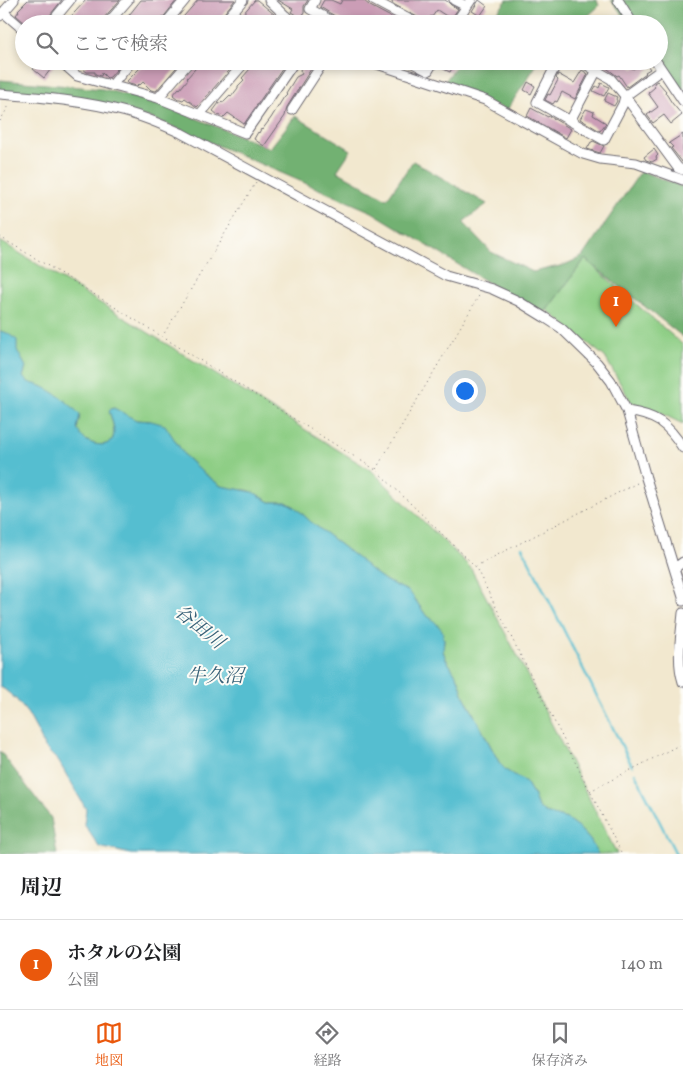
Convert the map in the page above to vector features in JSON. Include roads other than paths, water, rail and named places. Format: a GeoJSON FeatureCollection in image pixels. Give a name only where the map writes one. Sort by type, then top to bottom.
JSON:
{"type":"FeatureCollection","features":[{"type":"Feature","properties":{"kind":"street"},"geometry":{"type":"LineString","coordinates":[[14,0],[2,14],[15,23]]}},
{"type":"Feature","properties":{"kind":"street"},"geometry":{"type":"LineString","coordinates":[[58,15],[70,0]]}},
{"type":"Feature","properties":{"kind":"street"},"geometry":{"type":"LineString","coordinates":[[115,15],[128,0]]}},
{"type":"Feature","properties":{"kind":"street"},"geometry":{"type":"LineString","coordinates":[[172,15],[185,0]]}},
{"type":"Feature","properties":{"kind":"street"},"geometry":{"type":"LineString","coordinates":[[230,15],[242,0]]}},
{"type":"Feature","properties":{"kind":"street"},"geometry":{"type":"LineString","coordinates":[[268,0],[285,15]]}},
{"type":"Feature","properties":{"kind":"street"},"geometry":{"type":"LineString","coordinates":[[315,0],[310,9],[321,15]]}},
{"type":"Feature","properties":{"kind":"street"},"geometry":{"type":"LineString","coordinates":[[373,0],[401,15]]}},
{"type":"Feature","properties":{"kind":"street"},"geometry":{"type":"LineString","coordinates":[[454,0],[468,3],[461,15]]}},
{"type":"Feature","properties":{"kind":"street"},"geometry":{"type":"LineString","coordinates":[[618,0],[627,15]]}},
{"type":"Feature","properties":{"kind":"street"},"geometry":{"type":"LineString","coordinates":[[69,70],[77,76],[158,98],[245,133],[289,70]]}},
{"type":"Feature","properties":{"kind":"street"},"geometry":{"type":"LineString","coordinates":[[112,85],[124,70]]}},
{"type":"Feature","properties":{"kind":"street"},"geometry":{"type":"LineString","coordinates":[[158,98],[182,70]]}},
{"type":"Feature","properties":{"kind":"street"},"geometry":{"type":"LineString","coordinates":[[200,114],[238,70]]}},
{"type":"Feature","properties":{"kind":"street"},"geometry":{"type":"LineString","coordinates":[[292,110],[318,70]]}},
{"type":"Feature","properties":{"kind":"street"},"geometry":{"type":"LineString","coordinates":[[395,70],[485,100],[583,154],[636,162],[683,180]]}},
{"type":"Feature","properties":{"kind":"street"},"geometry":{"type":"LineString","coordinates":[[553,70],[537,102],[604,140],[623,104],[625,96],[662,70],[683,101]]}},
{"type":"Feature","properties":{"kind":"street"},"geometry":{"type":"LineString","coordinates":[[570,121],[597,70],[611,79],[678,168],[683,170]]}},
{"type":"Feature","properties":{"kind":"street"},"geometry":{"type":"LineString","coordinates":[[0,94],[43,97],[104,108],[146,118],[181,132],[259,177],[446,276],[492,290],[518,301],[561,328],[598,363],[611,381],[627,411],[675,568],[683,601]]}},
{"type":"Feature","properties":{"kind":"street"},"geometry":{"type":"LineString","coordinates":[[627,411],[638,412],[658,420],[673,433],[683,448]]}},
{"type":"Feature","properties":{"kind":"street"},"geometry":{"type":"LineString","coordinates":[[675,568],[683,562]]}},
{"type":"Feature","properties":{"kind":"street"},"geometry":{"type":"LineString","coordinates":[[683,613],[679,660],[683,682]]}},
{"type":"Feature","properties":{"kind":"water","name":"牛久沼"},"geometry":{"type":"Polygon","coordinates":[[[0,331],[7,333],[17,340],[17,350],[26,367],[23,377],[29,382],[46,388],[57,395],[72,406],[80,415],[77,429],[84,439],[102,445],[110,442],[114,431],[109,410],[114,408],[136,420],[151,421],[165,425],[185,456],[221,486],[253,492],[270,502],[286,502],[295,507],[371,570],[386,581],[408,591],[425,614],[442,630],[444,639],[443,651],[446,659],[458,678],[464,696],[500,764],[507,771],[526,782],[538,807],[545,813],[567,819],[578,827],[590,840],[598,854],[131,854],[99,847],[84,824],[86,809],[59,762],[44,747],[28,714],[16,699],[0,687],[0,331]]]}},
{"type":"Feature","properties":{"kind":"waterway"},"geometry":{"type":"LineString","coordinates":[[522,547],[632,766]]}},
{"type":"Feature","properties":{"kind":"waterway"},"geometry":{"type":"LineString","coordinates":[[635,773],[676,854]]}},
{"type":"Feature","properties":{"kind":"place","name":"ホタルの公園"},"geometry":{"type":"Point","coordinates":[616,327]}},
{"type":"Feature","properties":{"kind":"water label","name":"谷田川"},"geometry":{"type":"Point","coordinates":[200,626]}}]}
